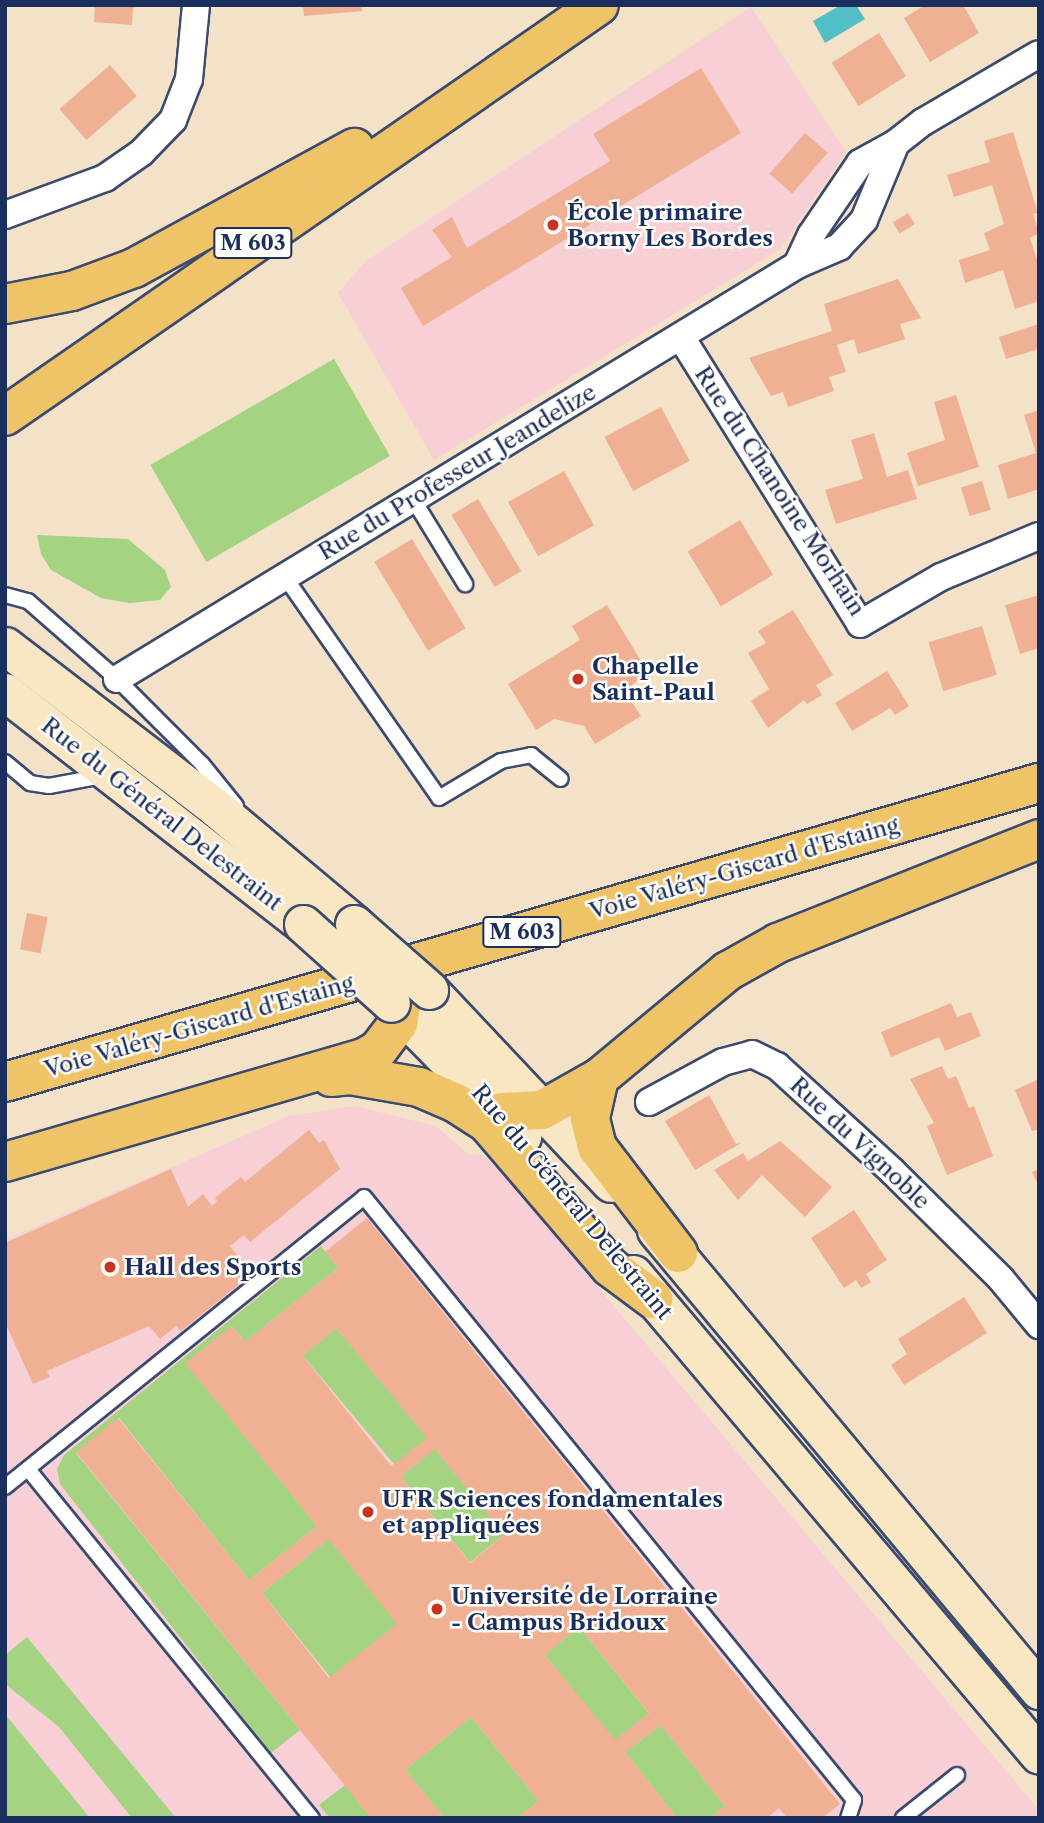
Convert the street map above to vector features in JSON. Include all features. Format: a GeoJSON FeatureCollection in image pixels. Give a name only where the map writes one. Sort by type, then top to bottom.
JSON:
{"type":"FeatureCollection","features":[{"type":"Feature","properties":{"kind":"highway","name":"M 603"},"geometry":{"type":"LineString","coordinates":[[5,416],[598,5]]}},
{"type":"Feature","properties":{"kind":"highway"},"geometry":{"type":"LineString","coordinates":[[5,304],[72,291],[134,268],[501,70]]}},
{"type":"Feature","properties":{"kind":"highway","name":"Voie Valéry-Giscard d'Estaing"},"geometry":{"type":"LineString","coordinates":[[5,1082],[1039,783]]}},
{"type":"Feature","properties":{"kind":"highway"},"geometry":{"type":"LineString","coordinates":[[502,1112],[542,1110],[599,1078],[728,971],[778,943],[1039,839]]}},
{"type":"Feature","properties":{"kind":"highway"},"geometry":{"type":"LineString","coordinates":[[5,1162],[297,1080],[378,1050],[407,994]]}},
{"type":"Feature","properties":{"kind":"highway"},"geometry":{"type":"LineString","coordinates":[[297,1080],[350,1075],[386,1079],[456,1103],[487,1124],[610,1267],[653,1299]]}},
{"type":"Feature","properties":{"kind":"highway"},"geometry":{"type":"LineString","coordinates":[[599,1078],[590,1118],[597,1147],[678,1253]]}},
{"type":"Feature","properties":{"kind":"main road","name":"Rue du Général Delestraint"},"geometry":{"type":"LineString","coordinates":[[5,646],[281,862],[354,924],[407,994],[653,1299],[1039,1755]]}},
{"type":"Feature","properties":{"kind":"main road","name":"Rue du Général Delestraint"},"geometry":{"type":"LineString","coordinates":[[5,692],[303,924],[407,994],[542,1110],[678,1253],[1039,1690]]}},
{"type":"Feature","properties":{"kind":"street"},"geometry":{"type":"LineString","coordinates":[[5,215],[52,202],[105,178],[141,153],[173,120],[189,79],[196,5]]}},
{"type":"Feature","properties":{"kind":"street","name":"Rue du Professeur Jeandelize"},"geometry":{"type":"LineString","coordinates":[[797,265],[811,235],[860,163],[896,143],[923,122],[1039,54]]}},
{"type":"Feature","properties":{"kind":"street","name":"Rue du Professeur Jeandelize"},"geometry":{"type":"LineString","coordinates":[[117,679],[797,265],[839,247],[864,220],[896,143]]}},
{"type":"Feature","properties":{"kind":"street","name":"Rue du Chanoine Morhain"},"geometry":{"type":"LineString","coordinates":[[681,337],[860,624],[940,577],[1039,536]]}},
{"type":"Feature","properties":{"kind":"street","name":"Rue du Vignoble"},"geometry":{"type":"LineString","coordinates":[[649,1102],[723,1062],[752,1054],[777,1066],[912,1190],[1001,1279],[1039,1325]]}},
{"type":"Feature","properties":{"kind":"lane"},"geometry":{"type":"LineString","coordinates":[[413,499],[465,584]]}},
{"type":"Feature","properties":{"kind":"lane"},"geometry":{"type":"LineString","coordinates":[[285,577],[439,798],[501,761],[531,755],[561,779]]}},
{"type":"Feature","properties":{"kind":"lane"},"geometry":{"type":"LineString","coordinates":[[5,595],[28,601],[117,679],[202,764],[281,862]]}},
{"type":"Feature","properties":{"kind":"lane"},"geometry":{"type":"LineString","coordinates":[[5,762],[30,783],[49,786],[112,775]]}},
{"type":"Feature","properties":{"kind":"lane"},"geometry":{"type":"LineString","coordinates":[[5,1487],[364,1196],[854,1800],[848,1818]]}},
{"type":"Feature","properties":{"kind":"lane"},"geometry":{"type":"LineString","coordinates":[[28,1469],[313,1818]]}},
{"type":"Feature","properties":{"kind":"lane"},"geometry":{"type":"LineString","coordinates":[[903,1818],[957,1775]]}},
{"type":"Feature","properties":{"kind":"shaded area"},"geometry":{"type":"Polygon","coordinates":[[[751,7],[846,152],[779,250],[434,460],[338,293],[366,261],[751,7]]]}},
{"type":"Feature","properties":{"kind":"shaded area","name":"Université de Lorraine - Campus Bridoux"},"geometry":{"type":"Polygon","coordinates":[[[355,1106],[436,1126],[469,1155],[482,1154],[500,1171],[1039,1810],[1039,1818],[5,1818],[5,1240],[289,1116],[355,1106]]]}},
{"type":"Feature","properties":{"kind":"green space"},"geometry":{"type":"Polygon","coordinates":[[[334,359],[390,456],[206,562],[150,465],[334,359]]]}},
{"type":"Feature","properties":{"kind":"green space"},"geometry":{"type":"Polygon","coordinates":[[[37,535],[128,539],[165,570],[171,587],[160,600],[130,603],[101,598],[51,570],[41,554],[37,535]]]}},
{"type":"Feature","properties":{"kind":"green space"},"geometry":{"type":"Polygon","coordinates":[[[321,1246],[338,1268],[245,1342],[232,1326],[186,1363],[317,1526],[249,1580],[119,1418],[76,1453],[300,1730],[271,1753],[60,1484],[57,1469],[64,1455],[321,1246]]]}},
{"type":"Feature","properties":{"kind":"green space"},"geometry":{"type":"Polygon","coordinates":[[[336,1328],[428,1438],[395,1465],[303,1356],[336,1328]]]}},
{"type":"Feature","properties":{"kind":"green space"},"geometry":{"type":"Polygon","coordinates":[[[435,1449],[504,1534],[470,1562],[401,1477],[435,1449]]]}},
{"type":"Feature","properties":{"kind":"green space"},"geometry":{"type":"Polygon","coordinates":[[[329,1539],[398,1624],[331,1678],[262,1593],[329,1539]]]}},
{"type":"Feature","properties":{"kind":"green space"},"geometry":{"type":"Polygon","coordinates":[[[579,1627],[649,1713],[615,1741],[545,1655],[579,1627]]]}},
{"type":"Feature","properties":{"kind":"green space"},"geometry":{"type":"Polygon","coordinates":[[[27,1637],[176,1818],[132,1818],[59,1727],[5,1684],[5,1655],[27,1637]]]}},
{"type":"Feature","properties":{"kind":"green space"},"geometry":{"type":"Polygon","coordinates":[[[5,1714],[90,1818],[5,1818],[5,1714]]]}},
{"type":"Feature","properties":{"kind":"green space"},"geometry":{"type":"Polygon","coordinates":[[[471,1717],[539,1801],[517,1818],[444,1818],[405,1770],[471,1717]]]}},
{"type":"Feature","properties":{"kind":"green space"},"geometry":{"type":"Polygon","coordinates":[[[661,1725],[725,1806],[710,1818],[677,1818],[625,1752],[661,1725]]]}},
{"type":"Feature","properties":{"kind":"green space"},"geometry":{"type":"Polygon","coordinates":[[[345,1785],[371,1818],[330,1818],[319,1805],[345,1785]]]}},
{"type":"Feature","properties":{"kind":"water"},"geometry":{"type":"Polygon","coordinates":[[[841,5],[856,5],[865,19],[825,43],[813,21],[841,5]]]}},
{"type":"Feature","properties":{"kind":"building"},"geometry":{"type":"Polygon","coordinates":[[[95,5],[142,5],[133,8],[132,25],[94,22],[95,5]]]}},
{"type":"Feature","properties":{"kind":"building"},"geometry":{"type":"Polygon","coordinates":[[[303,5],[361,5],[362,11],[304,16],[303,5]]]}},
{"type":"Feature","properties":{"kind":"building"},"geometry":{"type":"Polygon","coordinates":[[[925,5],[963,5],[979,33],[930,62],[904,18],[925,5]]]}},
{"type":"Feature","properties":{"kind":"building"},"geometry":{"type":"Polygon","coordinates":[[[879,33],[906,76],[859,106],[832,63],[879,33]]]}},
{"type":"Feature","properties":{"kind":"building"},"geometry":{"type":"Polygon","coordinates":[[[110,65],[137,96],[86,140],[59,109],[110,65]]]}},
{"type":"Feature","properties":{"kind":"building"},"geometry":{"type":"Polygon","coordinates":[[[701,68],[741,133],[423,326],[401,288],[452,257],[432,230],[452,217],[467,248],[610,161],[593,134],[701,68]]]}},
{"type":"Feature","properties":{"kind":"building"},"geometry":{"type":"Polygon","coordinates":[[[1013,132],[1038,213],[1033,214],[1039,233],[1030,238],[1039,265],[1039,301],[1015,309],[1003,270],[965,283],[959,260],[990,250],[984,233],[1004,224],[992,185],[954,197],[947,175],[990,162],[984,141],[1013,132]]]}},
{"type":"Feature","properties":{"kind":"building"},"geometry":{"type":"Polygon","coordinates":[[[805,133],[828,153],[792,193],[770,174],[805,133]]]}},
{"type":"Feature","properties":{"kind":"building"},"geometry":{"type":"Polygon","coordinates":[[[908,213],[915,224],[900,234],[893,223],[908,213]]]}},
{"type":"Feature","properties":{"kind":"building"},"geometry":{"type":"Polygon","coordinates":[[[898,279],[921,318],[900,324],[905,339],[858,354],[854,339],[837,345],[846,372],[829,377],[834,391],[788,407],[783,392],[771,396],[749,358],[832,331],[824,304],[898,279]]]}},
{"type":"Feature","properties":{"kind":"building"},"geometry":{"type":"Polygon","coordinates":[[[1039,324],[1039,349],[1006,359],[999,337],[1039,324]]]}},
{"type":"Feature","properties":{"kind":"building"},"geometry":{"type":"Polygon","coordinates":[[[956,395],[979,467],[918,486],[907,453],[945,440],[934,402],[956,395]]]}},
{"type":"Feature","properties":{"kind":"building"},"geometry":{"type":"Polygon","coordinates":[[[661,407],[690,461],[633,491],[604,437],[661,407]]]}},
{"type":"Feature","properties":{"kind":"building"},"geometry":{"type":"Polygon","coordinates":[[[1039,410],[1039,489],[1008,499],[998,465],[1036,453],[1024,415],[1039,410]]]}},
{"type":"Feature","properties":{"kind":"building"},"geometry":{"type":"Polygon","coordinates":[[[874,433],[887,477],[908,470],[917,499],[836,524],[825,490],[863,479],[851,440],[874,433]]]}},
{"type":"Feature","properties":{"kind":"building"},"geometry":{"type":"Polygon","coordinates":[[[564,471],[594,525],[538,556],[508,502],[564,471]]]}},
{"type":"Feature","properties":{"kind":"building"},"geometry":{"type":"Polygon","coordinates":[[[982,481],[991,510],[970,516],[961,487],[982,481]]]}},
{"type":"Feature","properties":{"kind":"building"},"geometry":{"type":"Polygon","coordinates":[[[478,499],[521,571],[495,587],[451,515],[478,499]]]}},
{"type":"Feature","properties":{"kind":"building"},"geometry":{"type":"Polygon","coordinates":[[[740,520],[773,575],[721,606],[688,551],[740,520]]]}},
{"type":"Feature","properties":{"kind":"building"},"geometry":{"type":"Polygon","coordinates":[[[412,539],[466,628],[428,651],[374,562],[412,539]]]}},
{"type":"Feature","properties":{"kind":"building"},"geometry":{"type":"Polygon","coordinates":[[[1039,595],[1039,648],[1020,654],[1005,605],[1039,595]]]}},
{"type":"Feature","properties":{"kind":"building","name":"Chapelle Saint-Paul"},"geometry":{"type":"Polygon","coordinates":[[[607,605],[649,674],[624,690],[641,716],[595,744],[584,726],[554,719],[536,730],[508,684],[580,640],[572,626],[607,605]]]}},
{"type":"Feature","properties":{"kind":"building"},"geometry":{"type":"Polygon","coordinates":[[[793,610],[833,675],[816,685],[822,695],[807,704],[804,700],[768,728],[751,701],[769,689],[748,653],[766,643],[758,631],[793,610]]]}},
{"type":"Feature","properties":{"kind":"building"},"geometry":{"type":"Polygon","coordinates":[[[982,626],[997,675],[943,691],[928,642],[982,626]]]}},
{"type":"Feature","properties":{"kind":"building"},"geometry":{"type":"Polygon","coordinates":[[[887,671],[909,706],[895,715],[890,708],[852,731],[835,703],[887,671]]]}},
{"type":"Feature","properties":{"kind":"building"},"geometry":{"type":"Polygon","coordinates":[[[27,913],[48,917],[41,953],[20,949],[27,913]]]}},
{"type":"Feature","properties":{"kind":"building"},"geometry":{"type":"Polygon","coordinates":[[[951,1003],[957,1017],[971,1012],[981,1036],[945,1051],[939,1037],[891,1057],[881,1032],[951,1003]]]}},
{"type":"Feature","properties":{"kind":"building"},"geometry":{"type":"Polygon","coordinates":[[[942,1066],[948,1079],[956,1076],[969,1108],[974,1106],[993,1156],[947,1175],[927,1126],[934,1123],[910,1079],[942,1066]]]}},
{"type":"Feature","properties":{"kind":"building"},"geometry":{"type":"Polygon","coordinates":[[[1039,1079],[1039,1129],[1032,1131],[1015,1090],[1039,1079]]]}},
{"type":"Feature","properties":{"kind":"building"},"geometry":{"type":"Polygon","coordinates":[[[709,1095],[736,1144],[741,1143],[695,1170],[665,1121],[709,1095]]]}},
{"type":"Feature","properties":{"kind":"building","name":"Hall des Sports"},"geometry":{"type":"Polygon","coordinates":[[[309,1130],[319,1143],[324,1140],[340,1169],[250,1242],[244,1235],[230,1246],[252,1274],[181,1331],[176,1326],[160,1339],[149,1326],[47,1371],[50,1377],[33,1384],[5,1322],[5,1243],[171,1169],[188,1207],[203,1194],[212,1206],[217,1201],[215,1198],[241,1177],[245,1182],[309,1130]]]}},
{"type":"Feature","properties":{"kind":"building"},"geometry":{"type":"Polygon","coordinates":[[[780,1141],[832,1187],[805,1217],[762,1175],[738,1200],[714,1170],[743,1153],[748,1161],[780,1141]]]}},
{"type":"Feature","properties":{"kind":"building"},"geometry":{"type":"Polygon","coordinates":[[[1039,1169],[1039,1187],[1032,1172],[1039,1169]]]}},
{"type":"Feature","properties":{"kind":"building"},"geometry":{"type":"Polygon","coordinates":[[[854,1210],[887,1260],[866,1274],[871,1282],[861,1288],[856,1280],[844,1288],[811,1238],[854,1210]]]}},
{"type":"Feature","properties":{"kind":"building","name":"UFR Sciences fondamentales et appliquées"},"geometry":{"type":"Polygon","coordinates":[[[367,1218],[840,1804],[822,1818],[787,1818],[779,1808],[767,1818],[710,1818],[725,1806],[661,1725],[625,1752],[677,1818],[517,1818],[539,1801],[471,1717],[405,1770],[444,1818],[371,1818],[76,1452],[118,1418],[249,1580],[317,1526],[185,1363],[232,1326],[245,1342],[338,1268],[325,1252],[367,1218]],[[336,1328],[303,1356],[391,1466],[427,1438],[336,1328]],[[435,1449],[401,1477],[470,1563],[504,1535],[435,1449]],[[329,1539],[262,1593],[329,1678],[397,1624],[329,1539]],[[579,1627],[545,1655],[615,1740],[649,1713],[579,1627]]]}},
{"type":"Feature","properties":{"kind":"building"},"geometry":{"type":"Polygon","coordinates":[[[964,1297],[987,1333],[904,1385],[891,1365],[907,1354],[898,1339],[964,1297]]]}},
{"type":"Feature","properties":{"kind":"place","name":"École primaire Borny Les Bordes"},"geometry":{"type":"Point","coordinates":[553,225]}},
{"type":"Feature","properties":{"kind":"place","name":"Chapelle Saint-Paul"},"geometry":{"type":"Point","coordinates":[578,679]}},
{"type":"Feature","properties":{"kind":"place","name":"Hall des Sports"},"geometry":{"type":"Point","coordinates":[110,1267]}},
{"type":"Feature","properties":{"kind":"place","name":"UFR Sciences fondamentales et appliquées"},"geometry":{"type":"Point","coordinates":[368,1512]}},
{"type":"Feature","properties":{"kind":"place","name":"Université de Lorraine - Campus Bridoux"},"geometry":{"type":"Point","coordinates":[437,1609]}}]}
